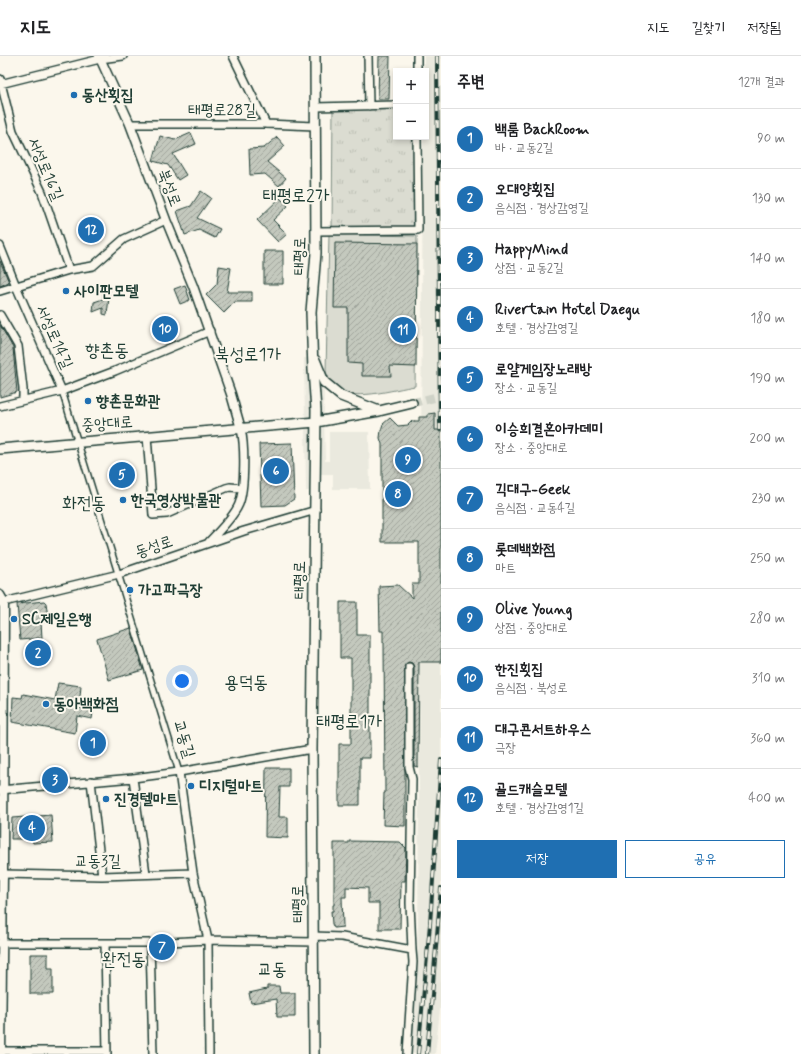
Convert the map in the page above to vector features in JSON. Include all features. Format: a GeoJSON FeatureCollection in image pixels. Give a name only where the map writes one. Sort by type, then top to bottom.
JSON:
{"type":"FeatureCollection","features":[{"type":"Feature","properties":{"kind":"main road","name":"태평로"},"geometry":{"type":"LineString","coordinates":[[314,1054],[312,749],[316,410],[311,312],[316,253],[315,56]]}},
{"type":"Feature","properties":{"kind":"main road"},"geometry":{"type":"LineString","coordinates":[[313,353],[324,382],[341,396],[379,411]]}},
{"type":"Feature","properties":{"kind":"main road","name":"중앙대로"},"geometry":{"type":"LineString","coordinates":[[0,449],[78,441],[316,422],[379,411],[412,403]]}},
{"type":"Feature","properties":{"kind":"street"},"geometry":{"type":"LineString","coordinates":[[0,82],[100,57],[124,56]]}},
{"type":"Feature","properties":{"kind":"street"},"geometry":{"type":"LineString","coordinates":[[233,56],[266,124]]}},
{"type":"Feature","properties":{"kind":"street"},"geometry":{"type":"LineString","coordinates":[[368,56],[369,106]]}},
{"type":"Feature","properties":{"kind":"street"},"geometry":{"type":"LineString","coordinates":[[417,56],[417,68]]}},
{"type":"Feature","properties":{"kind":"street","name":"북성로"},"geometry":{"type":"LineString","coordinates":[[100,57],[130,124],[210,331],[241,429]]}},
{"type":"Feature","properties":{"kind":"street","name":"서성로16길"},"geometry":{"type":"LineString","coordinates":[[0,82],[13,131],[42,192],[69,270]]}},
{"type":"Feature","properties":{"kind":"street"},"geometry":{"type":"LineString","coordinates":[[315,106],[393,105]]}},
{"type":"Feature","properties":{"kind":"street","name":"태평로28길"},"geometry":{"type":"LineString","coordinates":[[130,124],[266,124],[315,126]]}},
{"type":"Feature","properties":{"kind":"street"},"geometry":{"type":"LineString","coordinates":[[316,231],[418,230],[417,140]]}},
{"type":"Feature","properties":{"kind":"street"},"geometry":{"type":"LineString","coordinates":[[0,291],[69,270],[93,266],[124,239],[166,220]]}},
{"type":"Feature","properties":{"kind":"street","name":"서성로14길"},"geometry":{"type":"LineString","coordinates":[[0,246],[62,391],[78,441]]}},
{"type":"Feature","properties":{"kind":"street"},"geometry":{"type":"LineString","coordinates":[[0,316],[18,346],[23,400]]}},
{"type":"Feature","properties":{"kind":"street"},"geometry":{"type":"LineString","coordinates":[[0,406],[62,391],[115,371],[210,331]]}},
{"type":"Feature","properties":{"kind":"street"},"geometry":{"type":"LineString","coordinates":[[207,544],[226,524],[239,504],[242,488],[244,450],[241,429]]}},
{"type":"Feature","properties":{"kind":"street"},"geometry":{"type":"LineString","coordinates":[[148,436],[153,515],[167,514],[226,488],[242,488]]}},
{"type":"Feature","properties":{"kind":"street","name":"교동길"},"geometry":{"type":"LineString","coordinates":[[78,441],[180,772],[193,873],[208,940],[209,1054]]}},
{"type":"Feature","properties":{"kind":"street","name":"동성로"},"geometry":{"type":"LineString","coordinates":[[1,600],[119,574],[244,531],[316,510]]}},
{"type":"Feature","properties":{"kind":"street"},"geometry":{"type":"LineString","coordinates":[[1,600],[1,790],[3,874],[1,943],[1,1053],[107,1052],[105,944]]}},
{"type":"Feature","properties":{"kind":"street"},"geometry":{"type":"LineString","coordinates":[[407,1054],[413,962],[410,903],[412,778],[410,767],[409,667]]}},
{"type":"Feature","properties":{"kind":"street"},"geometry":{"type":"LineString","coordinates":[[1,790],[133,778],[180,772],[312,749]]}},
{"type":"Feature","properties":{"kind":"street"},"geometry":{"type":"LineString","coordinates":[[133,778],[146,874]]}},
{"type":"Feature","properties":{"kind":"street"},"geometry":{"type":"LineString","coordinates":[[91,781],[102,876]]}},
{"type":"Feature","properties":{"kind":"street","name":"교동3길"},"geometry":{"type":"LineString","coordinates":[[3,874],[102,876],[193,873]]}},
{"type":"Feature","properties":{"kind":"street"},"geometry":{"type":"LineString","coordinates":[[1,943],[105,944],[342,937],[412,950]]}},
{"type":"Feature","properties":{"kind":"street"},"geometry":{"type":"LineString","coordinates":[[150,943],[153,1054]]}},
{"type":"Feature","properties":{"kind":"shaded area"},"geometry":{"type":"Polygon","coordinates":[[[424,56],[441,56],[441,1001],[435,1054],[412,1054],[418,947],[423,140],[429,140],[429,68],[424,68],[424,56]]]}},
{"type":"Feature","properties":{"kind":"shaded area"},"geometry":{"type":"Polygon","coordinates":[[[304,358],[323,358],[325,461],[329,461],[329,432],[369,432],[370,489],[333,489],[333,474],[320,474],[320,491],[306,491],[304,358]]]}},
{"type":"Feature","properties":{"kind":"green space"},"geometry":{"type":"Polygon","coordinates":[[[393,105],[393,140],[417,140],[418,230],[332,231],[333,107],[393,105]]]}},
{"type":"Feature","properties":{"kind":"green space"},"geometry":{"type":"Polygon","coordinates":[[[329,234],[417,236],[415,386],[360,395],[340,391],[331,383],[326,372],[329,234]]]}},
{"type":"Feature","properties":{"kind":"building"},"geometry":{"type":"Polygon","coordinates":[[[379,56],[390,56],[389,99],[378,99],[379,56]]]}},
{"type":"Feature","properties":{"kind":"building"},"geometry":{"type":"Polygon","coordinates":[[[191,133],[196,144],[173,154],[186,175],[178,180],[168,165],[153,161],[160,136],[175,140],[191,133]]]}},
{"type":"Feature","properties":{"kind":"building"},"geometry":{"type":"Polygon","coordinates":[[[277,137],[285,146],[267,162],[286,178],[279,186],[265,174],[250,175],[249,149],[264,148],[277,137]]]}},
{"type":"Feature","properties":{"kind":"building"},"geometry":{"type":"Polygon","coordinates":[[[201,191],[211,198],[197,218],[220,229],[215,238],[199,230],[185,235],[177,211],[191,206],[201,191]]]}},
{"type":"Feature","properties":{"kind":"building"},"geometry":{"type":"Polygon","coordinates":[[[280,198],[288,206],[273,220],[287,234],[278,242],[257,220],[280,198]]]}},
{"type":"Feature","properties":{"kind":"building"},"geometry":{"type":"Polygon","coordinates":[[[335,243],[417,244],[416,367],[390,366],[391,376],[362,376],[362,364],[348,363],[348,308],[334,308],[335,243]]]}},
{"type":"Feature","properties":{"kind":"building"},"geometry":{"type":"Polygon","coordinates":[[[264,251],[283,251],[283,284],[264,284],[264,251]]]}},
{"type":"Feature","properties":{"kind":"building"},"geometry":{"type":"Polygon","coordinates":[[[0,261],[9,282],[0,286],[0,261]]]}},
{"type":"Feature","properties":{"kind":"building"},"geometry":{"type":"Polygon","coordinates":[[[219,266],[231,268],[227,292],[252,292],[252,302],[235,302],[224,313],[206,295],[217,284],[219,266]]]}},
{"type":"Feature","properties":{"kind":"building"},"geometry":{"type":"Polygon","coordinates":[[[185,285],[190,300],[180,304],[174,289],[185,285]]]}},
{"type":"Feature","properties":{"kind":"building"},"geometry":{"type":"Polygon","coordinates":[[[110,289],[107,315],[103,314],[103,308],[93,312],[94,302],[103,299],[103,290],[110,289]]]}},
{"type":"Feature","properties":{"kind":"building"},"geometry":{"type":"Polygon","coordinates":[[[0,325],[13,348],[17,392],[0,397],[0,325]]]}},
{"type":"Feature","properties":{"kind":"building"},"geometry":{"type":"Polygon","coordinates":[[[435,413],[435,430],[441,430],[441,662],[419,662],[418,767],[414,766],[414,667],[412,663],[409,662],[405,665],[405,826],[383,825],[385,793],[384,642],[383,631],[380,631],[379,586],[398,585],[412,598],[412,584],[419,584],[419,542],[382,542],[381,430],[383,424],[390,418],[398,426],[408,425],[412,421],[419,421],[419,417],[428,417],[428,414],[435,413]]]}},
{"type":"Feature","properties":{"kind":"building"},"geometry":{"type":"Polygon","coordinates":[[[292,443],[294,499],[285,505],[261,506],[259,444],[292,443]]]}},
{"type":"Feature","properties":{"kind":"building"},"geometry":{"type":"Polygon","coordinates":[[[128,463],[130,486],[117,487],[114,465],[128,463]]]}},
{"type":"Feature","properties":{"kind":"building"},"geometry":{"type":"Polygon","coordinates":[[[44,601],[46,603],[48,617],[45,622],[41,622],[42,638],[20,640],[17,604],[44,601]]]}},
{"type":"Feature","properties":{"kind":"building"},"geometry":{"type":"Polygon","coordinates":[[[340,602],[357,602],[357,635],[370,635],[370,758],[360,758],[360,805],[339,805],[339,744],[351,744],[351,658],[340,658],[340,602]]]}},
{"type":"Feature","properties":{"kind":"building"},"geometry":{"type":"Polygon","coordinates":[[[131,628],[143,670],[109,680],[97,639],[131,628]]]}},
{"type":"Feature","properties":{"kind":"building","name":"동아백화점"},"geometry":{"type":"Polygon","coordinates":[[[58,683],[81,686],[79,708],[93,712],[92,719],[77,716],[75,733],[12,722],[13,697],[22,698],[23,694],[55,700],[58,683]]]}},
{"type":"Feature","properties":{"kind":"building"},"geometry":{"type":"Polygon","coordinates":[[[266,768],[289,768],[289,787],[280,787],[279,817],[288,817],[288,838],[265,837],[266,768]]]}},
{"type":"Feature","properties":{"kind":"building"},"geometry":{"type":"Polygon","coordinates":[[[51,815],[53,842],[33,843],[32,839],[11,839],[12,818],[51,815]]]}},
{"type":"Feature","properties":{"kind":"building"},"geometry":{"type":"Polygon","coordinates":[[[349,841],[400,842],[406,848],[405,881],[401,881],[400,929],[379,929],[379,903],[368,903],[368,888],[346,887],[346,897],[342,897],[343,927],[334,928],[332,924],[331,911],[333,911],[334,905],[334,843],[349,843],[349,841]]]}},
{"type":"Feature","properties":{"kind":"building"},"geometry":{"type":"Polygon","coordinates":[[[30,954],[48,954],[48,968],[53,968],[53,994],[30,994],[30,954]]]}},
{"type":"Feature","properties":{"kind":"building"},"geometry":{"type":"Polygon","coordinates":[[[267,986],[279,986],[280,993],[295,993],[295,1017],[277,1017],[276,999],[251,1003],[249,993],[267,989],[267,986]]]}},
{"type":"Feature","properties":{"kind":"tunnel"},"geometry":{"type":"LineString","coordinates":[[412,403],[441,396]]}},
{"type":"Feature","properties":{"kind":"railway"},"geometry":{"type":"LineString","coordinates":[[437,56],[440,430]]}},
{"type":"Feature","properties":{"kind":"railway"},"geometry":{"type":"LineString","coordinates":[[418,1054],[430,924],[441,760]]}},
{"type":"Feature","properties":{"kind":"railway"},"geometry":{"type":"LineString","coordinates":[[427,1054],[441,888]]}},
{"type":"Feature","properties":{"kind":"place","name":"동산횟집"},"geometry":{"type":"Point","coordinates":[74,95]}},
{"type":"Feature","properties":{"kind":"place","name":"골드캐슬모텔"},"geometry":{"type":"Point","coordinates":[91,230]}},
{"type":"Feature","properties":{"kind":"place","name":"사이판모텔"},"geometry":{"type":"Point","coordinates":[66,291]}},
{"type":"Feature","properties":{"kind":"place","name":"한진횟집"},"geometry":{"type":"Point","coordinates":[165,329]}},
{"type":"Feature","properties":{"kind":"place","name":"대구콘서트하우스"},"geometry":{"type":"Point","coordinates":[403,330]}},
{"type":"Feature","properties":{"kind":"place","name":"향촌문화관"},"geometry":{"type":"Point","coordinates":[88,401]}},
{"type":"Feature","properties":{"kind":"place","name":"Olive Young"},"geometry":{"type":"Point","coordinates":[408,460]}},
{"type":"Feature","properties":{"kind":"place","name":"이승희결혼아카데미"},"geometry":{"type":"Point","coordinates":[276,471]}},
{"type":"Feature","properties":{"kind":"place","name":"로얄게임장노래방"},"geometry":{"type":"Point","coordinates":[122,475]}},
{"type":"Feature","properties":{"kind":"place","name":"롯데백화점"},"geometry":{"type":"Point","coordinates":[398,494]}},
{"type":"Feature","properties":{"kind":"place","name":"한국영상박물관"},"geometry":{"type":"Point","coordinates":[123,500]}},
{"type":"Feature","properties":{"kind":"place","name":"가고파극장"},"geometry":{"type":"Point","coordinates":[130,590]}},
{"type":"Feature","properties":{"kind":"place","name":"SC제일은행"},"geometry":{"type":"Point","coordinates":[14,619]}},
{"type":"Feature","properties":{"kind":"place","name":"오대양횟집"},"geometry":{"type":"Point","coordinates":[38,653]}},
{"type":"Feature","properties":{"kind":"place","name":"동아백화점"},"geometry":{"type":"Point","coordinates":[46,704]}},
{"type":"Feature","properties":{"kind":"place","name":"백룸 BackRoom"},"geometry":{"type":"Point","coordinates":[93,743]}},
{"type":"Feature","properties":{"kind":"place","name":"HappyMind"},"geometry":{"type":"Point","coordinates":[55,780]}},
{"type":"Feature","properties":{"kind":"place","name":"디지털마트"},"geometry":{"type":"Point","coordinates":[191,786]}},
{"type":"Feature","properties":{"kind":"place","name":"진경텔마트"},"geometry":{"type":"Point","coordinates":[106,799]}},
{"type":"Feature","properties":{"kind":"place","name":"Rivertain Hotel Daegu"},"geometry":{"type":"Point","coordinates":[32,828]}},
{"type":"Feature","properties":{"kind":"place","name":"긱대구-Geek"},"geometry":{"type":"Point","coordinates":[162,947]}},
{"type":"Feature","properties":{"kind":"district","name":"태평로2가"},"geometry":{"type":"Point","coordinates":[296,196]}},
{"type":"Feature","properties":{"kind":"district","name":"향촌동"},"geometry":{"type":"Point","coordinates":[107,351]}},
{"type":"Feature","properties":{"kind":"district","name":"북성로1가"},"geometry":{"type":"Point","coordinates":[248,355]}},
{"type":"Feature","properties":{"kind":"district","name":"화전동"},"geometry":{"type":"Point","coordinates":[84,504]}},
{"type":"Feature","properties":{"kind":"district","name":"용덕동"},"geometry":{"type":"Point","coordinates":[246,683]}},
{"type":"Feature","properties":{"kind":"district","name":"태평로1가"},"geometry":{"type":"Point","coordinates":[349,722]}},
{"type":"Feature","properties":{"kind":"district","name":"완전동"},"geometry":{"type":"Point","coordinates":[124,960]}},
{"type":"Feature","properties":{"kind":"district","name":"교동"},"geometry":{"type":"Point","coordinates":[272,970]}}]}
